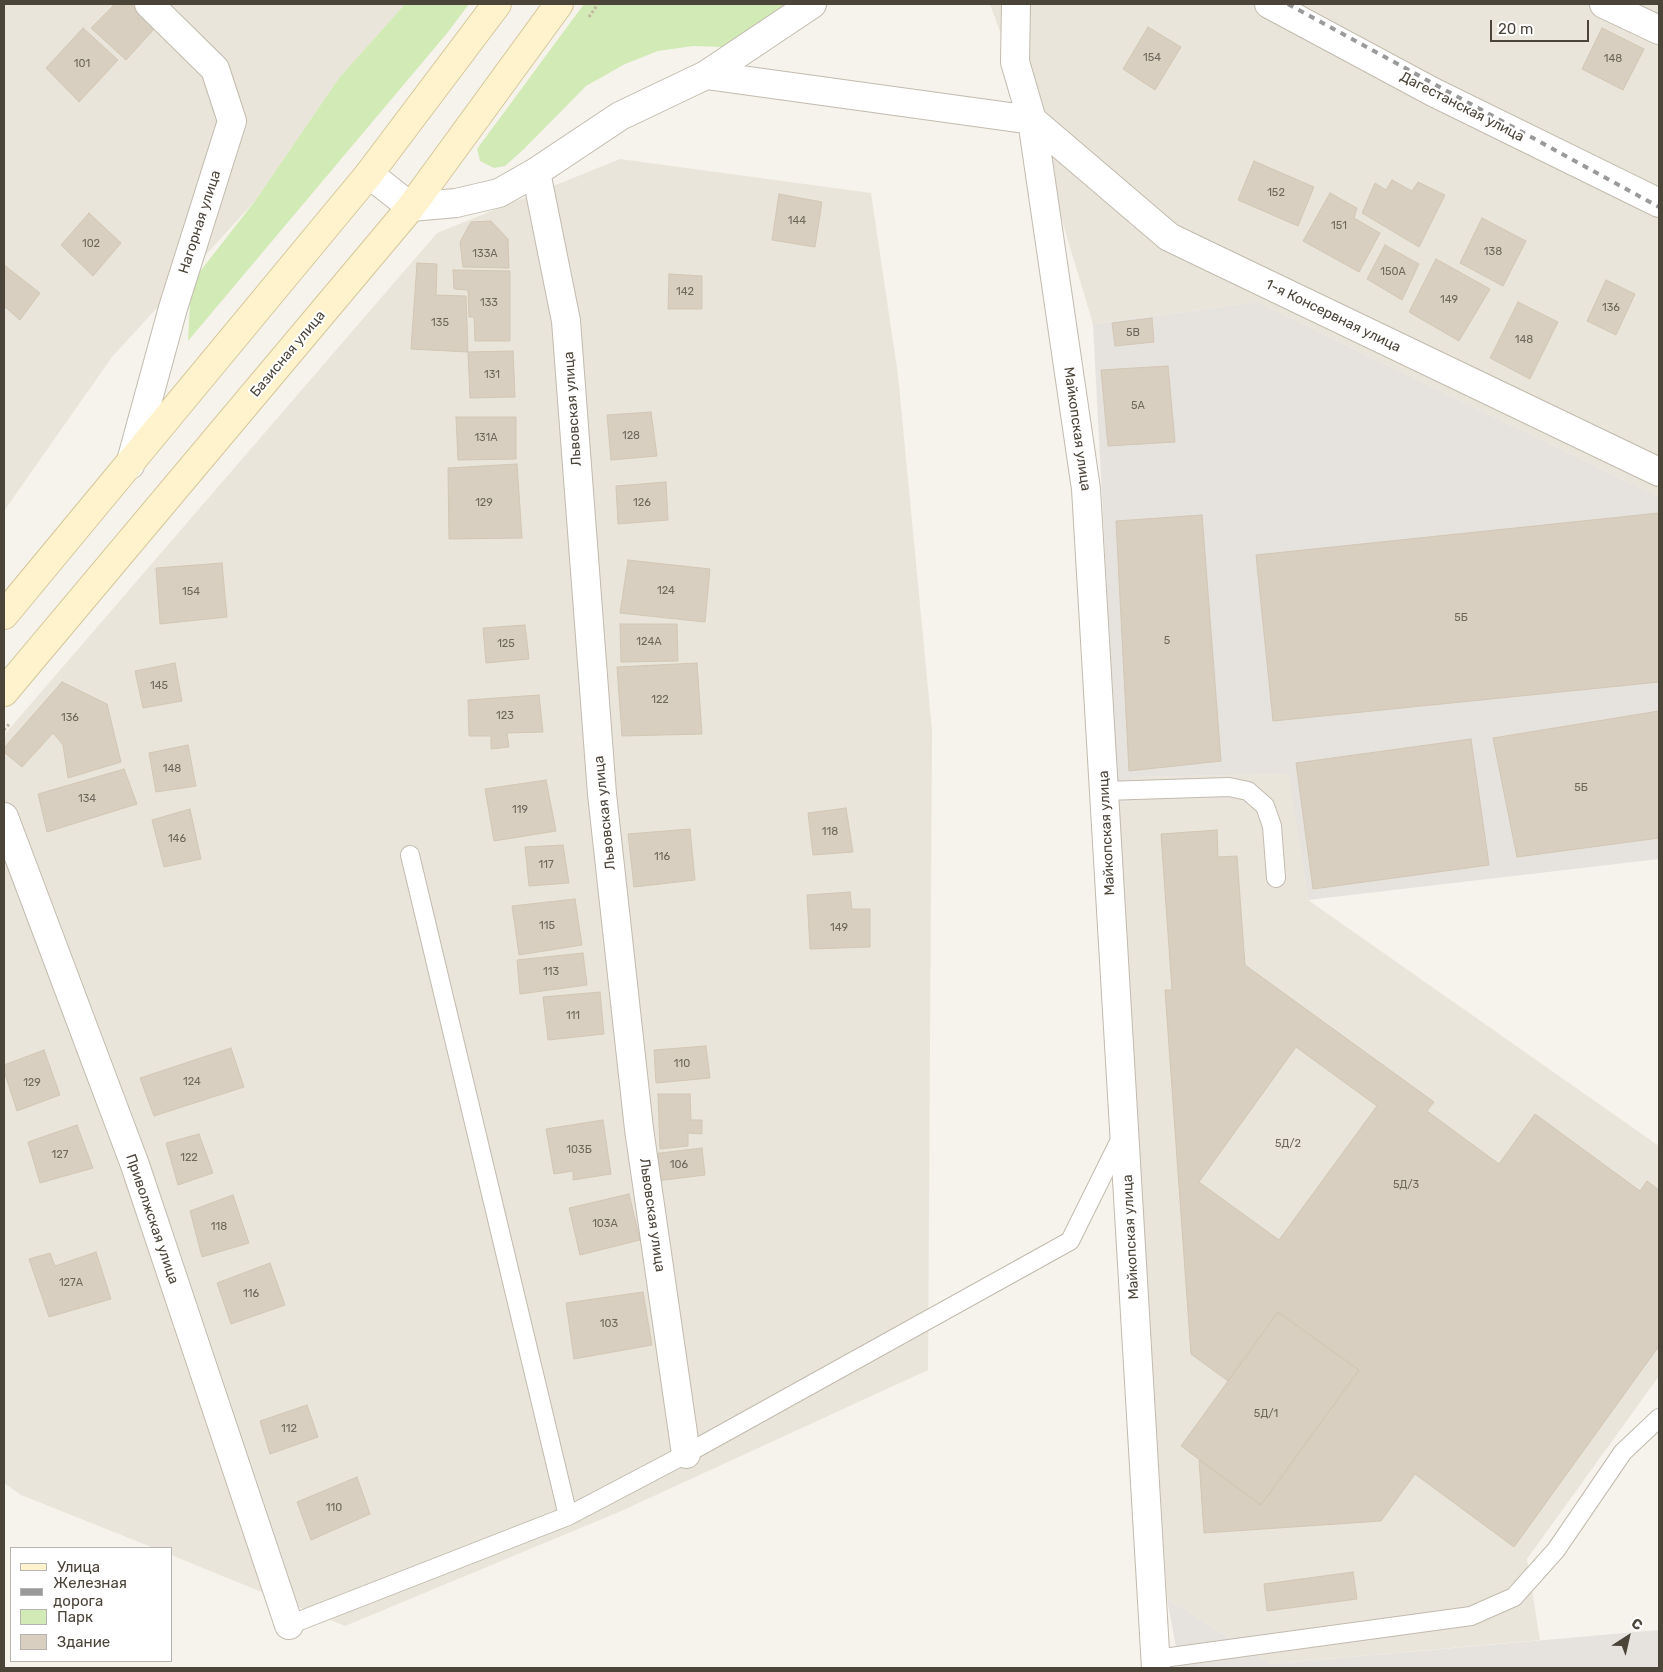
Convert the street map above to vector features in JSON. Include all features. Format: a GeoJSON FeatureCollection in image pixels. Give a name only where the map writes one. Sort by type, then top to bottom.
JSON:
{"type":"FeatureCollection","features":[{"type":"Feature","properties":{"kind":"street","name":"Нагорная улица"},"geometry":{"type":"LineString","coordinates":[[130,465],[172,308],[232,121],[215,68],[149,4]]}},
{"type":"Feature","properties":{"kind":"street"},"geometry":{"type":"LineString","coordinates":[[4,615],[369,174],[497,4]]}},
{"type":"Feature","properties":{"kind":"street","name":"Базисная улица"},"geometry":{"type":"LineString","coordinates":[[4,692],[411,207],[559,4]]}},
{"type":"Feature","properties":{"kind":"street"},"geometry":{"type":"LineString","coordinates":[[369,174],[411,207],[456,203],[499,193],[536,172],[620,116],[706,75],[812,4]]}},
{"type":"Feature","properties":{"kind":"street","name":"Майкопская улица"},"geometry":{"type":"LineString","coordinates":[[1016,4],[1015,62],[1032,120],[1086,490],[1156,1664]]}},
{"type":"Feature","properties":{"kind":"street","name":"Дагестанская улица"},"geometry":{"type":"LineString","coordinates":[[1268,4],[1433,92],[1659,203]]}},
{"type":"Feature","properties":{"kind":"street"},"geometry":{"type":"LineString","coordinates":[[1604,4],[1659,30]]}},
{"type":"Feature","properties":{"kind":"street"},"geometry":{"type":"LineString","coordinates":[[706,75],[1032,120]]}},
{"type":"Feature","properties":{"kind":"street","name":"1-я Консервная улица"},"geometry":{"type":"LineString","coordinates":[[1032,120],[1169,237],[1659,472]]}},
{"type":"Feature","properties":{"kind":"street","name":"Львовская улица"},"geometry":{"type":"LineString","coordinates":[[536,172],[566,321],[602,794],[639,1129],[686,1454]]}},
{"type":"Feature","properties":{"kind":"street","name":"Приволжская улица"},"geometry":{"type":"LineString","coordinates":[[4,817],[135,1166],[289,1624]]}},
{"type":"Feature","properties":{"kind":"lane"},"geometry":{"type":"LineString","coordinates":[[1104,791],[1229,787],[1248,791],[1265,806],[1272,826],[1276,878]]}},
{"type":"Feature","properties":{"kind":"lane"},"geometry":{"type":"LineString","coordinates":[[410,855],[568,1516]]}},
{"type":"Feature","properties":{"kind":"lane"},"geometry":{"type":"LineString","coordinates":[[289,1624],[568,1516],[686,1454],[1070,1241],[1124,1131]]}},
{"type":"Feature","properties":{"kind":"lane"},"geometry":{"type":"LineString","coordinates":[[1156,1664],[1471,1616],[1514,1597],[1556,1550],[1624,1452],[1659,1418]]}},
{"type":"Feature","properties":{"kind":"shaded area"},"geometry":{"type":"Polygon","coordinates":[[[4,4],[405,4],[339,78],[255,201],[112,357],[4,511],[4,4]]]}},
{"type":"Feature","properties":{"kind":"shaded area"},"geometry":{"type":"Polygon","coordinates":[[[990,4],[1659,4],[1659,497],[1257,302],[1093,324],[1032,120],[990,4]]]}},
{"type":"Feature","properties":{"kind":"shaded area"},"geometry":{"type":"Polygon","coordinates":[[[620,159],[871,193],[898,375],[932,730],[928,1370],[619,1512],[345,1626],[172,1555],[172,1547],[151,1547],[21,1495],[4,1483],[4,735],[437,233],[620,159]]]}},
{"type":"Feature","properties":{"kind":"shaded area"},"geometry":{"type":"Polygon","coordinates":[[[1257,302],[1659,497],[1659,859],[1308,900],[1289,774],[1133,777],[1135,801],[1118,802],[1093,324],[1257,302]]]}},
{"type":"Feature","properties":{"kind":"shaded area"},"geometry":{"type":"Polygon","coordinates":[[[1290,774],[1308,900],[1659,1146],[1659,1376],[1527,1559],[1540,1640],[1271,1664],[1167,1599],[1118,802],[1134,801],[1133,777],[1290,774]]]}},
{"type":"Feature","properties":{"kind":"shaded area"},"geometry":{"type":"Polygon","coordinates":[[[1167,1599],[1271,1664],[1659,1630],[1659,1668],[1180,1668],[1167,1599]]]}},
{"type":"Feature","properties":{"kind":"green space"},"geometry":{"type":"Polygon","coordinates":[[[405,4],[469,4],[448,32],[188,341],[191,283],[255,201],[339,78],[405,4]]]}},
{"type":"Feature","properties":{"kind":"green space"},"geometry":{"type":"Polygon","coordinates":[[[584,4],[785,4],[724,47],[693,46],[658,51],[625,64],[586,86],[505,166],[494,168],[480,161],[477,149],[584,4]]]}},
{"type":"Feature","properties":{"kind":"building"},"geometry":{"type":"Polygon","coordinates":[[[115,4],[131,4],[155,28],[126,60],[91,28],[115,4]]]}},
{"type":"Feature","properties":{"kind":"building"},"geometry":{"type":"Polygon","coordinates":[[[1148,27],[1181,47],[1155,90],[1123,69],[1148,27]]]}},
{"type":"Feature","properties":{"kind":"building"},"geometry":{"type":"Polygon","coordinates":[[[83,28],[118,60],[79,102],[46,68],[83,28]]]}},
{"type":"Feature","properties":{"kind":"building"},"geometry":{"type":"Polygon","coordinates":[[[1602,28],[1644,49],[1623,90],[1582,69],[1602,28]]]}},
{"type":"Feature","properties":{"kind":"building"},"geometry":{"type":"Polygon","coordinates":[[[1254,161],[1314,187],[1298,226],[1238,200],[1254,161]]]}},
{"type":"Feature","properties":{"kind":"building"},"geometry":{"type":"Polygon","coordinates":[[[1392,180],[1412,191],[1418,182],[1445,195],[1419,247],[1362,213],[1375,183],[1386,190],[1392,180]]]}},
{"type":"Feature","properties":{"kind":"building"},"geometry":{"type":"Polygon","coordinates":[[[1330,193],[1357,208],[1354,218],[1380,233],[1359,272],[1303,241],[1330,193]]]}},
{"type":"Feature","properties":{"kind":"building"},"geometry":{"type":"Polygon","coordinates":[[[779,194],[822,202],[815,247],[772,240],[779,194]]]}},
{"type":"Feature","properties":{"kind":"building"},"geometry":{"type":"Polygon","coordinates":[[[89,213],[121,243],[93,276],[61,245],[89,213]]]}},
{"type":"Feature","properties":{"kind":"building"},"geometry":{"type":"Polygon","coordinates":[[[1482,218],[1526,241],[1503,286],[1460,263],[1482,218]]]}},
{"type":"Feature","properties":{"kind":"building"},"geometry":{"type":"Polygon","coordinates":[[[491,221],[508,239],[509,268],[463,267],[460,242],[471,222],[491,221]]]}},
{"type":"Feature","properties":{"kind":"building"},"geometry":{"type":"Polygon","coordinates":[[[1385,245],[1419,264],[1402,300],[1367,279],[1385,245]]]}},
{"type":"Feature","properties":{"kind":"building"},"geometry":{"type":"Polygon","coordinates":[[[1436,259],[1490,289],[1459,341],[1409,312],[1436,259]]]}},
{"type":"Feature","properties":{"kind":"building"},"geometry":{"type":"Polygon","coordinates":[[[417,263],[437,264],[436,295],[466,296],[468,352],[411,349],[417,263]]]}},
{"type":"Feature","properties":{"kind":"building"},"geometry":{"type":"Polygon","coordinates":[[[4,265],[40,293],[20,320],[4,306],[4,265]]]}},
{"type":"Feature","properties":{"kind":"building"},"geometry":{"type":"Polygon","coordinates":[[[453,270],[510,271],[510,341],[475,341],[474,317],[469,317],[468,290],[454,289],[453,270]]]}},
{"type":"Feature","properties":{"kind":"building"},"geometry":{"type":"Polygon","coordinates":[[[669,274],[702,276],[702,309],[668,309],[669,274]]]}},
{"type":"Feature","properties":{"kind":"building"},"geometry":{"type":"Polygon","coordinates":[[[1606,280],[1635,294],[1616,335],[1587,321],[1606,280]]]}},
{"type":"Feature","properties":{"kind":"building"},"geometry":{"type":"Polygon","coordinates":[[[1518,302],[1558,322],[1530,379],[1490,358],[1518,302]]]}},
{"type":"Feature","properties":{"kind":"building"},"geometry":{"type":"Polygon","coordinates":[[[1152,318],[1154,342],[1115,346],[1112,323],[1152,318]]]}},
{"type":"Feature","properties":{"kind":"building"},"geometry":{"type":"Polygon","coordinates":[[[513,351],[515,397],[470,398],[468,352],[513,351]]]}},
{"type":"Feature","properties":{"kind":"building"},"geometry":{"type":"Polygon","coordinates":[[[1168,366],[1175,442],[1108,446],[1101,370],[1168,366]]]}},
{"type":"Feature","properties":{"kind":"building"},"geometry":{"type":"Polygon","coordinates":[[[651,412],[657,456],[611,460],[607,415],[651,412]]]}},
{"type":"Feature","properties":{"kind":"building"},"geometry":{"type":"Polygon","coordinates":[[[456,417],[516,417],[516,459],[458,460],[456,417]]]}},
{"type":"Feature","properties":{"kind":"building"},"geometry":{"type":"Polygon","coordinates":[[[517,464],[522,538],[449,539],[448,468],[517,464]]]}},
{"type":"Feature","properties":{"kind":"building"},"geometry":{"type":"Polygon","coordinates":[[[666,482],[668,520],[618,524],[616,486],[666,482]]]}},
{"type":"Feature","properties":{"kind":"building"},"geometry":{"type":"Polygon","coordinates":[[[1659,513],[1659,682],[1273,721],[1256,555],[1659,513]]]}},
{"type":"Feature","properties":{"kind":"building"},"geometry":{"type":"Polygon","coordinates":[[[1202,515],[1221,761],[1129,771],[1116,521],[1202,515]]]}},
{"type":"Feature","properties":{"kind":"building"},"geometry":{"type":"Polygon","coordinates":[[[628,560],[710,569],[705,622],[620,613],[628,560]]]}},
{"type":"Feature","properties":{"kind":"building"},"geometry":{"type":"Polygon","coordinates":[[[222,563],[227,617],[160,624],[156,568],[222,563]]]}},
{"type":"Feature","properties":{"kind":"building"},"geometry":{"type":"Polygon","coordinates":[[[620,624],[677,624],[678,661],[621,662],[620,624]]]}},
{"type":"Feature","properties":{"kind":"building"},"geometry":{"type":"Polygon","coordinates":[[[525,625],[529,659],[486,663],[483,628],[525,625]]]}},
{"type":"Feature","properties":{"kind":"building"},"geometry":{"type":"Polygon","coordinates":[[[175,663],[182,701],[143,708],[135,671],[175,663]]]}},
{"type":"Feature","properties":{"kind":"building"},"geometry":{"type":"Polygon","coordinates":[[[697,663],[702,734],[622,736],[617,667],[697,663]]]}},
{"type":"Feature","properties":{"kind":"building"},"geometry":{"type":"Polygon","coordinates":[[[62,682],[107,704],[121,762],[68,778],[63,745],[53,733],[22,767],[4,752],[4,748],[62,682]]]}},
{"type":"Feature","properties":{"kind":"building"},"geometry":{"type":"Polygon","coordinates":[[[539,695],[543,732],[507,733],[509,747],[491,749],[491,736],[469,736],[468,700],[539,695]]]}},
{"type":"Feature","properties":{"kind":"building"},"geometry":{"type":"Polygon","coordinates":[[[1659,711],[1659,838],[1517,857],[1493,738],[1659,711]]]}},
{"type":"Feature","properties":{"kind":"building"},"geometry":{"type":"Polygon","coordinates":[[[1471,739],[1489,865],[1313,889],[1296,763],[1471,739]]]}},
{"type":"Feature","properties":{"kind":"building"},"geometry":{"type":"Polygon","coordinates":[[[188,745],[196,786],[156,792],[149,753],[188,745]]]}},
{"type":"Feature","properties":{"kind":"building"},"geometry":{"type":"Polygon","coordinates":[[[124,769],[137,804],[47,832],[38,794],[124,769]]]}},
{"type":"Feature","properties":{"kind":"building"},"geometry":{"type":"Polygon","coordinates":[[[546,780],[556,831],[494,841],[485,789],[546,780]]]}},
{"type":"Feature","properties":{"kind":"building"},"geometry":{"type":"Polygon","coordinates":[[[846,808],[853,852],[813,855],[808,813],[846,808]]]}},
{"type":"Feature","properties":{"kind":"building"},"geometry":{"type":"Polygon","coordinates":[[[190,809],[201,859],[164,867],[152,820],[190,809]]]}},
{"type":"Feature","properties":{"kind":"building"},"geometry":{"type":"Polygon","coordinates":[[[690,829],[695,880],[634,887],[628,834],[690,829]]]}},
{"type":"Feature","properties":{"kind":"building"},"geometry":{"type":"Polygon","coordinates":[[[1217,830],[1218,857],[1237,856],[1245,965],[1434,1102],[1427,1111],[1499,1164],[1535,1114],[1640,1191],[1647,1181],[1659,1190],[1659,1346],[1514,1547],[1415,1474],[1381,1521],[1204,1533],[1199,1460],[1261,1505],[1359,1370],[1278,1312],[1228,1381],[1191,1354],[1165,990],[1172,990],[1161,834],[1217,830]]]}},
{"type":"Feature","properties":{"kind":"building"},"geometry":{"type":"Polygon","coordinates":[[[563,845],[569,883],[529,886],[525,847],[563,845]]]}},
{"type":"Feature","properties":{"kind":"building"},"geometry":{"type":"Polygon","coordinates":[[[850,892],[852,909],[870,909],[870,947],[810,949],[807,895],[850,892]]]}},
{"type":"Feature","properties":{"kind":"building"},"geometry":{"type":"Polygon","coordinates":[[[575,899],[582,945],[519,955],[512,906],[575,899]]]}},
{"type":"Feature","properties":{"kind":"building"},"geometry":{"type":"Polygon","coordinates":[[[583,953],[587,985],[520,994],[517,960],[583,953]]]}},
{"type":"Feature","properties":{"kind":"building"},"geometry":{"type":"Polygon","coordinates":[[[600,992],[604,1034],[548,1040],[543,997],[600,992]]]}},
{"type":"Feature","properties":{"kind":"building"},"geometry":{"type":"Polygon","coordinates":[[[706,1046],[710,1078],[656,1083],[654,1050],[706,1046]]]}},
{"type":"Feature","properties":{"kind":"building"},"geometry":{"type":"Polygon","coordinates":[[[1296,1047],[1377,1106],[1279,1240],[1199,1182],[1296,1047]]]}},
{"type":"Feature","properties":{"kind":"building"},"geometry":{"type":"Polygon","coordinates":[[[231,1048],[244,1087],[154,1116],[140,1078],[231,1048]]]}},
{"type":"Feature","properties":{"kind":"building"},"geometry":{"type":"Polygon","coordinates":[[[44,1050],[60,1095],[17,1111],[4,1071],[4,1065],[44,1050]]]}},
{"type":"Feature","properties":{"kind":"building"},"geometry":{"type":"Polygon","coordinates":[[[658,1094],[690,1094],[691,1120],[702,1120],[702,1134],[688,1133],[688,1146],[660,1149],[658,1094]]]}},
{"type":"Feature","properties":{"kind":"building"},"geometry":{"type":"Polygon","coordinates":[[[603,1120],[611,1174],[573,1180],[573,1171],[554,1174],[546,1129],[603,1120]]]}},
{"type":"Feature","properties":{"kind":"building"},"geometry":{"type":"Polygon","coordinates":[[[77,1125],[93,1168],[40,1183],[28,1142],[77,1125]]]}},
{"type":"Feature","properties":{"kind":"building"},"geometry":{"type":"Polygon","coordinates":[[[199,1134],[213,1173],[178,1185],[166,1143],[199,1134]]]}},
{"type":"Feature","properties":{"kind":"building"},"geometry":{"type":"Polygon","coordinates":[[[702,1148],[705,1175],[656,1181],[652,1154],[702,1148]]]}},
{"type":"Feature","properties":{"kind":"building"},"geometry":{"type":"Polygon","coordinates":[[[629,1194],[640,1240],[580,1255],[569,1208],[629,1194]]]}},
{"type":"Feature","properties":{"kind":"building"},"geometry":{"type":"Polygon","coordinates":[[[233,1195],[249,1243],[202,1257],[190,1211],[233,1195]]]}},
{"type":"Feature","properties":{"kind":"building"},"geometry":{"type":"Polygon","coordinates":[[[96,1252],[111,1299],[49,1317],[29,1259],[50,1253],[55,1266],[96,1252]]]}},
{"type":"Feature","properties":{"kind":"building"},"geometry":{"type":"Polygon","coordinates":[[[270,1263],[285,1305],[231,1324],[217,1283],[270,1263]]]}},
{"type":"Feature","properties":{"kind":"building"},"geometry":{"type":"Polygon","coordinates":[[[643,1292],[652,1345],[574,1359],[566,1303],[643,1292]]]}},
{"type":"Feature","properties":{"kind":"building"},"geometry":{"type":"Polygon","coordinates":[[[1278,1312],[1359,1370],[1261,1505],[1181,1446],[1278,1312]]]}},
{"type":"Feature","properties":{"kind":"building"},"geometry":{"type":"Polygon","coordinates":[[[307,1405],[318,1437],[270,1454],[260,1421],[307,1405]]]}},
{"type":"Feature","properties":{"kind":"building"},"geometry":{"type":"Polygon","coordinates":[[[357,1477],[370,1514],[311,1540],[297,1502],[357,1477]]]}},
{"type":"Feature","properties":{"kind":"building"},"geometry":{"type":"Polygon","coordinates":[[[1353,1572],[1357,1599],[1267,1611],[1264,1584],[1353,1572]]]}},
{"type":"Feature","properties":{"kind":"railway"},"geometry":{"type":"LineString","coordinates":[[1288,4],[1659,207]]}}]}
